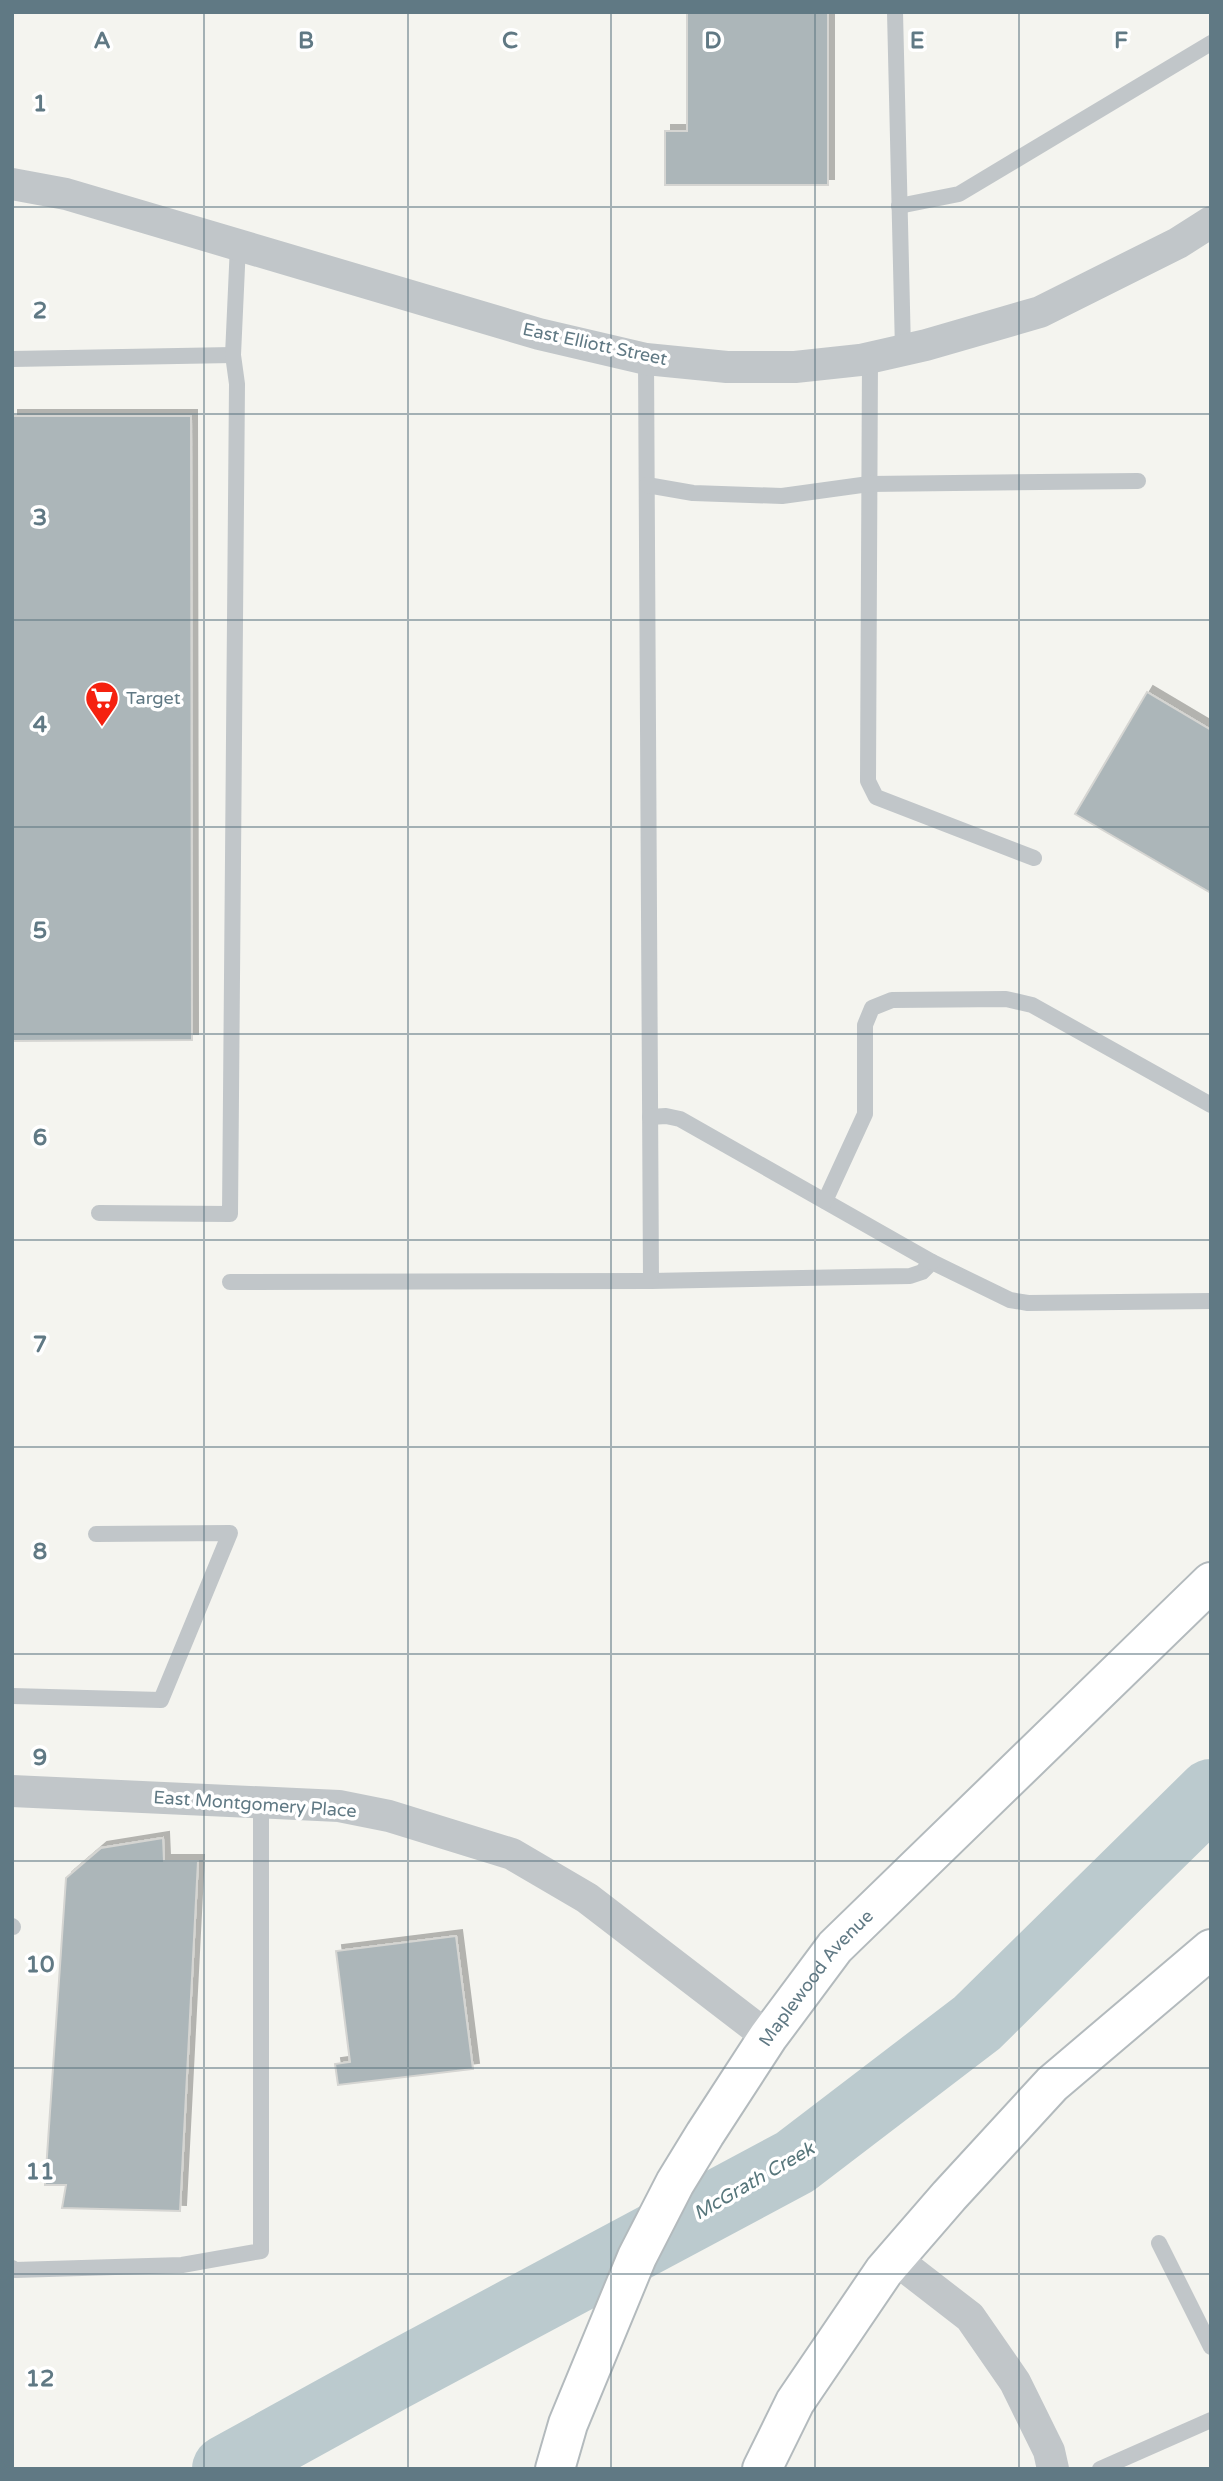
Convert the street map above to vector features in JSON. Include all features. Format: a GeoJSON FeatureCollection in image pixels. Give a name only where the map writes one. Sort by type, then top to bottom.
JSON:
{"type":"FeatureCollection","features":[{"type":"Feature","properties":{"kind":"street","name":"East Elliott Street"},"geometry":{"type":"LineString","coordinates":[[12,184],[66,194],[539,334],[646,359],[727,367],[795,367],[870,357],[1040,312],[1178,243],[1211,222]]}},
{"type":"Feature","properties":{"kind":"street","name":"Maplewood Avenue"},"geometry":{"type":"LineString","coordinates":[[555,2469],[568,2424],[637,2257],[675,2183],[768,2037],[835,1947],[1211,1582]]}},
{"type":"Feature","properties":{"kind":"street","name":"East Montgomery Place"},"geometry":{"type":"LineString","coordinates":[[12,1791],[340,1806],[377,1814],[512,1854],[587,1898],[768,2037]]}},
{"type":"Feature","properties":{"kind":"street"},"geometry":{"type":"LineString","coordinates":[[762,2469],[795,2402],[895,2259],[949,2196],[1052,2084],[1211,1949]]}},
{"type":"Feature","properties":{"kind":"street"},"geometry":{"type":"LineString","coordinates":[[895,2259],[970,2317],[1015,2382],[1047,2465]]}},
{"type":"Feature","properties":{"kind":"lane"},"geometry":{"type":"LineString","coordinates":[[895,12],[902,350]]}},
{"type":"Feature","properties":{"kind":"lane"},"geometry":{"type":"LineString","coordinates":[[899,206],[959,194],[1211,43]]}},
{"type":"Feature","properties":{"kind":"lane"},"geometry":{"type":"LineString","coordinates":[[99,1213],[230,1214],[237,384],[233,355],[238,245]]}},
{"type":"Feature","properties":{"kind":"lane"},"geometry":{"type":"LineString","coordinates":[[12,359],[233,355]]}},
{"type":"Feature","properties":{"kind":"lane"},"geometry":{"type":"LineString","coordinates":[[870,357],[867,781],[876,797],[1034,858]]}},
{"type":"Feature","properties":{"kind":"lane"},"geometry":{"type":"LineString","coordinates":[[646,359],[651,1281]]}},
{"type":"Feature","properties":{"kind":"lane"},"geometry":{"type":"LineString","coordinates":[[647,485],[693,493],[782,496],[869,484],[1138,481]]}},
{"type":"Feature","properties":{"kind":"lane"},"geometry":{"type":"LineString","coordinates":[[825,1201],[865,1114],[865,1026],[872,1008],[892,1000],[1006,999],[1031,1005],[1211,1105]]}},
{"type":"Feature","properties":{"kind":"lane"},"geometry":{"type":"LineString","coordinates":[[650,1118],[666,1116],[680,1119],[932,1262],[1010,1300],[1028,1303],[1211,1301]]}},
{"type":"Feature","properties":{"kind":"lane"},"geometry":{"type":"LineString","coordinates":[[230,1282],[651,1281],[910,1276],[922,1272],[932,1262]]}},
{"type":"Feature","properties":{"kind":"lane"},"geometry":{"type":"LineString","coordinates":[[12,1696],[161,1700],[230,1533],[96,1534]]}},
{"type":"Feature","properties":{"kind":"lane"},"geometry":{"type":"LineString","coordinates":[[12,2268],[182,2265],[261,2251],[261,1801]]}},
{"type":"Feature","properties":{"kind":"lane"},"geometry":{"type":"LineString","coordinates":[[1159,2243],[1211,2347]]}},
{"type":"Feature","properties":{"kind":"lane"},"geometry":{"type":"LineString","coordinates":[[1100,2469],[1211,2420]]}},
{"type":"Feature","properties":{"kind":"building"},"geometry":{"type":"Polygon","coordinates":[[[687,12],[828,12],[828,185],[665,185],[665,131],[687,131],[687,12]]]}},
{"type":"Feature","properties":{"kind":"building","name":"Target"},"geometry":{"type":"Polygon","coordinates":[[[12,416],[191,416],[192,1040],[12,1041],[12,416]]]}},
{"type":"Feature","properties":{"kind":"building"},"geometry":{"type":"Polygon","coordinates":[[[1147,692],[1211,730],[1211,893],[1075,814],[1147,692]]]}},
{"type":"Feature","properties":{"kind":"building"},"geometry":{"type":"Polygon","coordinates":[[[163,1838],[164,1861],[198,1861],[180,2211],[62,2208],[66,2185],[45,2185],[66,1878],[101,1848],[163,1838]]]}},
{"type":"Feature","properties":{"kind":"building"},"geometry":{"type":"Polygon","coordinates":[[[456,1936],[473,2069],[338,2085],[335,2064],[350,2062],[336,1951],[456,1936]]]}},
{"type":"Feature","properties":{"kind":"waterway","name":"McGrath Creek"},"geometry":{"type":"LineString","coordinates":[[226,2469],[795,2162],[977,2023],[1211,1793]]}},
{"type":"Feature","properties":{"kind":"place","name":"Target"},"geometry":{"type":"Point","coordinates":[102,728]}}]}
